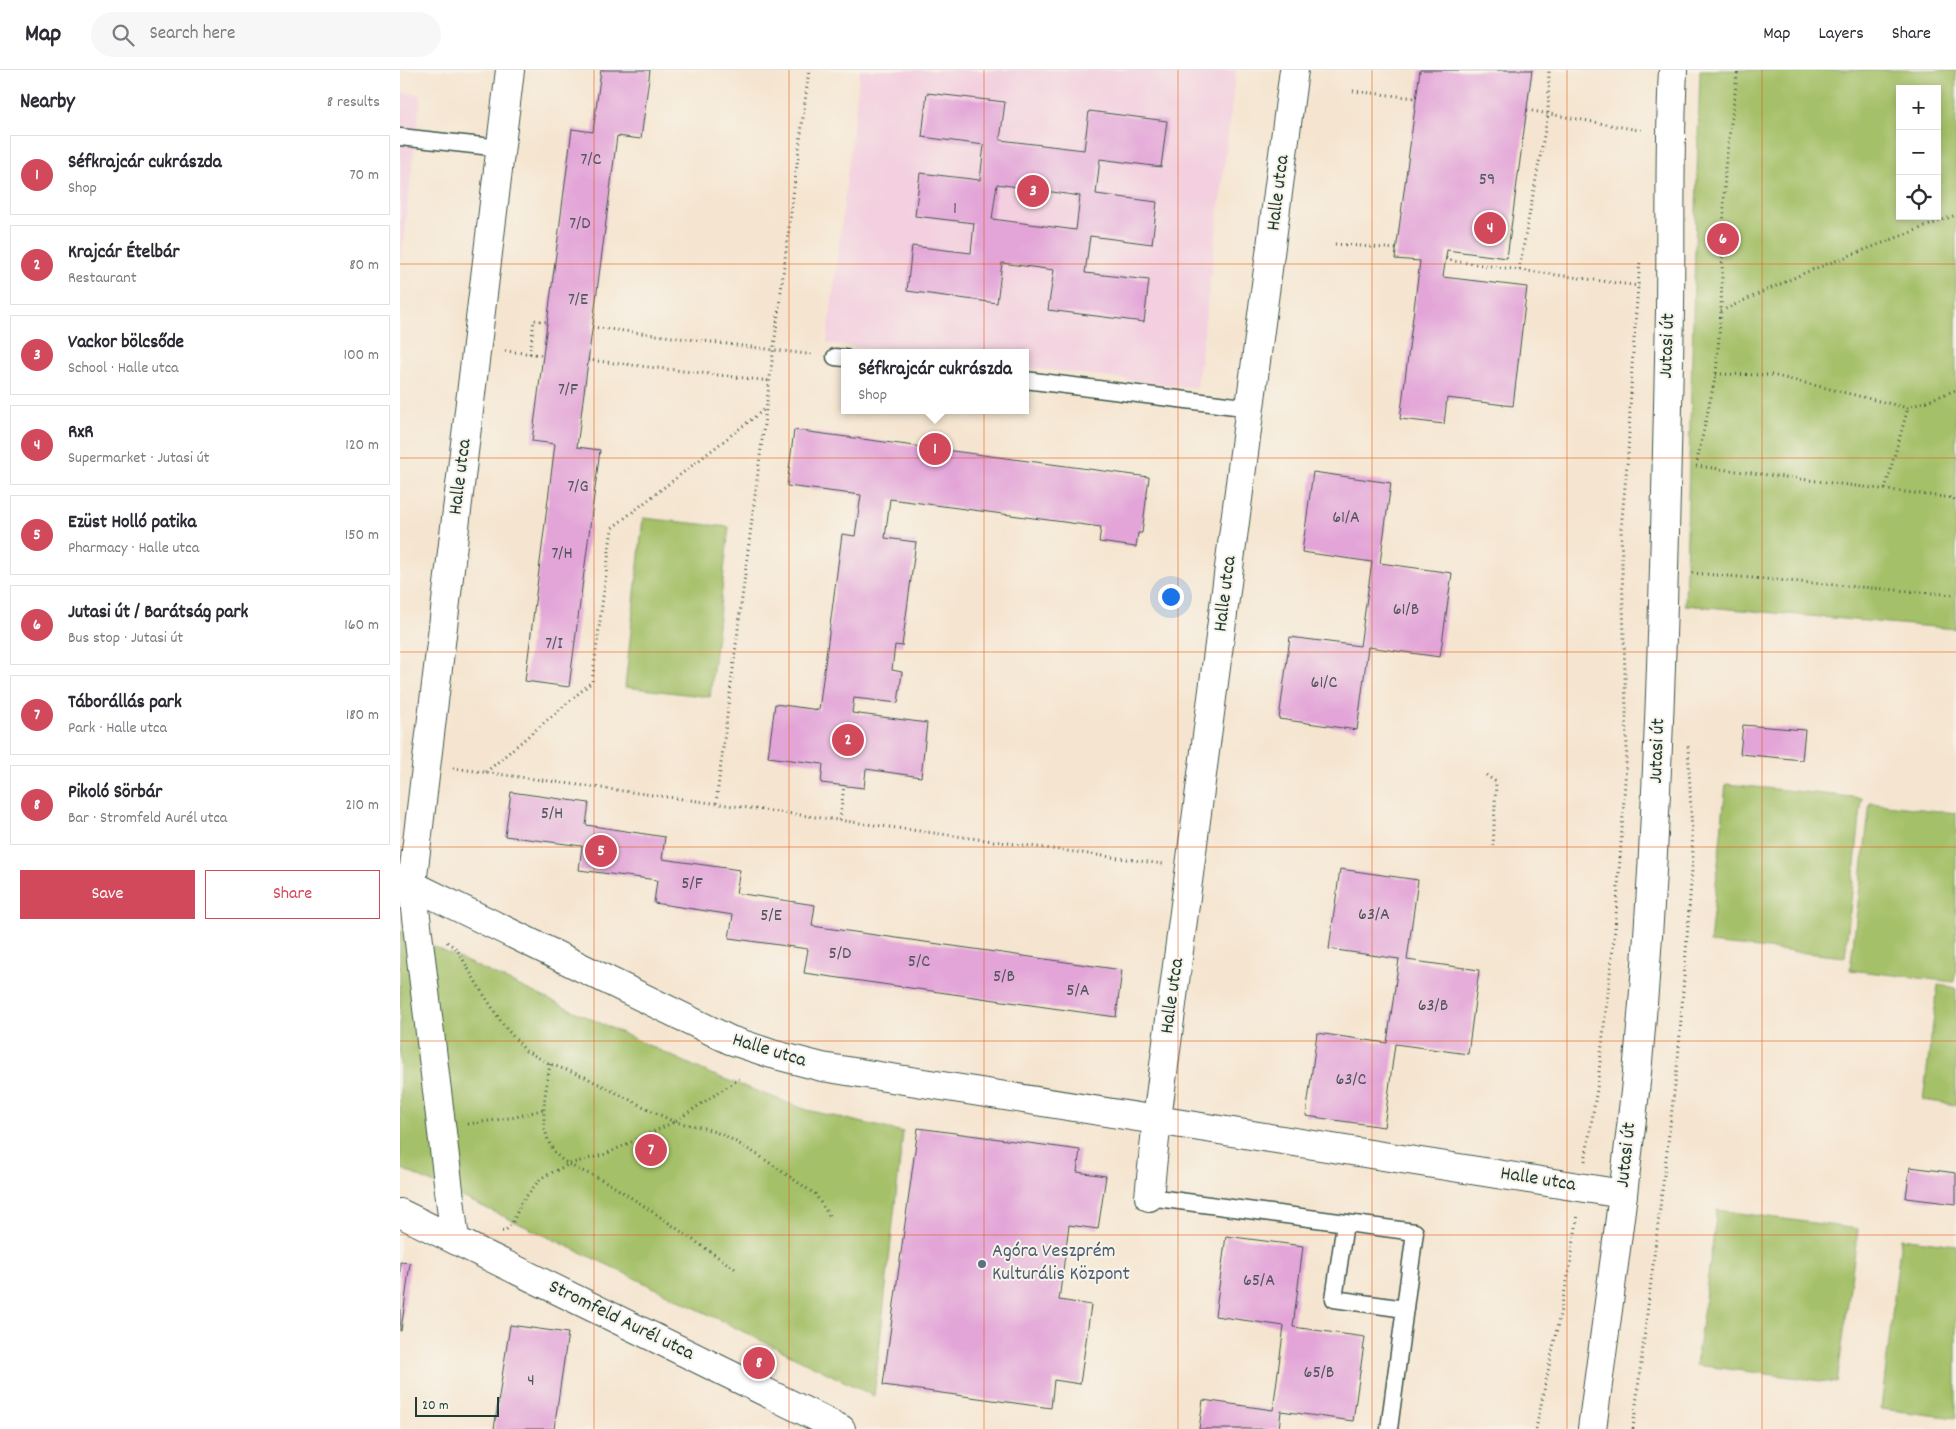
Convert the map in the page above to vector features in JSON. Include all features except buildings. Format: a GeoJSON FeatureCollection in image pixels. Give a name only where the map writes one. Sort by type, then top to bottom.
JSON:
{"type":"FeatureCollection","features":[{"type":"Feature","properties":{"kind":"street","name":"Halle utca"},"geometry":{"type":"LineString","coordinates":[[455,1240],[416,919],[406,882],[426,764],[510,70]]}},
{"type":"Feature","properties":{"kind":"street","name":"Halle utca"},"geometry":{"type":"LineString","coordinates":[[1148,1197],[1294,70]]}},
{"type":"Feature","properties":{"kind":"street","name":"Jutasi út"},"geometry":{"type":"LineString","coordinates":[[1592,1429],[1638,1064],[1649,917],[1657,778],[1669,291],[1653,136],[1673,70]]}},
{"type":"Feature","properties":{"kind":"street","name":"Halle utca"},"geometry":{"type":"LineString","coordinates":[[406,882],[730,1040],[772,1054],[822,1067],[1157,1118],[1623,1194]]}},
{"type":"Feature","properties":{"kind":"street","name":"Stromfeld Aurél utca"},"geometry":{"type":"LineString","coordinates":[[400,1213],[841,1429]]}},
{"type":"Feature","properties":{"kind":"lane"},"geometry":{"type":"LineString","coordinates":[[400,137],[501,148]]}},
{"type":"Feature","properties":{"kind":"lane"},"geometry":{"type":"LineString","coordinates":[[1029,380],[1251,408]]}},
{"type":"Feature","properties":{"kind":"lane"},"geometry":{"type":"LineString","coordinates":[[1148,1197],[1415,1232],[1389,1429]]}},
{"type":"Feature","properties":{"kind":"lane"},"geometry":{"type":"LineString","coordinates":[[1345,1223],[1334,1300],[1405,1309]]}},
{"type":"Feature","properties":{"kind":"path"},"geometry":{"type":"LineString","coordinates":[[716,803],[809,70]]}},
{"type":"Feature","properties":{"kind":"path"},"geometry":{"type":"LineString","coordinates":[[1520,270],[1548,114],[1549,70]]}},
{"type":"Feature","properties":{"kind":"path"},"geometry":{"type":"LineString","coordinates":[[1738,70],[1725,168],[1721,311],[1716,374],[1696,466],[1953,498],[1956,501]]}},
{"type":"Feature","properties":{"kind":"path"},"geometry":{"type":"LineString","coordinates":[[1353,91],[1416,98]]}},
{"type":"Feature","properties":{"kind":"path"},"geometry":{"type":"LineString","coordinates":[[1527,110],[1653,136]]}},
{"type":"Feature","properties":{"kind":"path"},"geometry":{"type":"LineString","coordinates":[[1645,123],[1653,136]]}},
{"type":"Feature","properties":{"kind":"path"},"geometry":{"type":"LineString","coordinates":[[1721,311],[1809,272],[1956,215]]}},
{"type":"Feature","properties":{"kind":"path"},"geometry":{"type":"LineString","coordinates":[[1334,244],[1396,249]]}},
{"type":"Feature","properties":{"kind":"path"},"geometry":{"type":"LineString","coordinates":[[1446,258],[1453,261],[1669,291]]}},
{"type":"Feature","properties":{"kind":"path"},"geometry":{"type":"LineString","coordinates":[[1536,1429],[1570,1266],[1597,1089],[1614,940],[1627,747],[1621,528],[1628,454],[1640,258]]}},
{"type":"Feature","properties":{"kind":"path"},"geometry":{"type":"LineString","coordinates":[[530,354],[534,320],[547,322]]}},
{"type":"Feature","properties":{"kind":"path"},"geometry":{"type":"LineString","coordinates":[[592,327],[840,358]]}},
{"type":"Feature","properties":{"kind":"path"},"geometry":{"type":"LineString","coordinates":[[477,348],[543,355]]}},
{"type":"Feature","properties":{"kind":"path"},"geometry":{"type":"LineString","coordinates":[[588,360],[770,381]]}},
{"type":"Feature","properties":{"kind":"path"},"geometry":{"type":"LineString","coordinates":[[1716,374],[1772,375],[1908,408],[1956,390]]}},
{"type":"Feature","properties":{"kind":"path"},"geometry":{"type":"LineString","coordinates":[[486,772],[592,682],[612,528],[766,408]]}},
{"type":"Feature","properties":{"kind":"path"},"geometry":{"type":"LineString","coordinates":[[1885,489],[1908,408]]}},
{"type":"Feature","properties":{"kind":"path"},"geometry":{"type":"LineString","coordinates":[[1690,573],[1956,595]]}},
{"type":"Feature","properties":{"kind":"path"},"geometry":{"type":"LineString","coordinates":[[426,764],[1191,868]]}},
{"type":"Feature","properties":{"kind":"path"},"geometry":{"type":"LineString","coordinates":[[1486,775],[1496,782],[1493,849]]}},
{"type":"Feature","properties":{"kind":"path"},"geometry":{"type":"LineString","coordinates":[[840,820],[844,786]]}},
{"type":"Feature","properties":{"kind":"path"},"geometry":{"type":"LineString","coordinates":[[416,919],[457,949],[504,1026],[526,1051],[674,1122],[701,1127],[726,1136],[758,1155],[815,1194],[830,1217]]}},
{"type":"Feature","properties":{"kind":"path"},"geometry":{"type":"LineString","coordinates":[[550,1064],[544,1109],[545,1131],[554,1151],[569,1164],[606,1182],[737,1270]]}},
{"type":"Feature","properties":{"kind":"path"},"geometry":{"type":"LineString","coordinates":[[500,1231],[505,1231],[512,1224],[521,1202],[541,1178],[569,1164],[606,1154],[674,1122],[738,1079]]}},
{"type":"Feature","properties":{"kind":"path"},"geometry":{"type":"LineString","coordinates":[[441,1127],[516,1117],[544,1109]]}},
{"type":"Feature","properties":{"kind":"shaded area"},"geometry":{"type":"Polygon","coordinates":[[[860,70],[1236,70],[1197,388],[1029,367],[1029,349],[874,349],[827,343],[860,70]]]}},
{"type":"Feature","properties":{"kind":"shaded area"},"geometry":{"type":"Polygon","coordinates":[[[400,92],[421,95],[400,265],[400,92]]]}},
{"type":"Feature","properties":{"kind":"green space"},"geometry":{"type":"Polygon","coordinates":[[[1700,70],[1956,70],[1956,629],[1685,605],[1700,70]]]}},
{"type":"Feature","properties":{"kind":"green space"},"geometry":{"type":"Polygon","coordinates":[[[643,518],[729,527],[710,697],[625,687],[643,518]]]}},
{"type":"Feature","properties":{"kind":"green space"},"geometry":{"type":"Polygon","coordinates":[[[1726,784],[1862,798],[1845,957],[1710,943],[1726,784]]]}},
{"type":"Feature","properties":{"kind":"green space"},"geometry":{"type":"Polygon","coordinates":[[[1870,803],[1956,813],[1956,970],[1954,982],[1850,970],[1870,803]]]}},
{"type":"Feature","properties":{"kind":"green space"},"geometry":{"type":"Polygon","coordinates":[[[400,931],[711,1074],[807,1110],[903,1132],[874,1396],[610,1266],[400,1168],[400,931]]]}},
{"type":"Feature","properties":{"kind":"green space"},"geometry":{"type":"Polygon","coordinates":[[[1938,985],[1956,988],[1956,1105],[1923,1100],[1938,985]]]}},
{"type":"Feature","properties":{"kind":"green space"},"geometry":{"type":"Polygon","coordinates":[[[1717,1210],[1858,1229],[1837,1383],[1696,1365],[1717,1210]]]}},
{"type":"Feature","properties":{"kind":"green space"},"geometry":{"type":"Polygon","coordinates":[[[1901,1238],[1956,1245],[1956,1418],[1881,1409],[1901,1238]]]}},
{"type":"Feature","properties":{"kind":"place","name":"Vackor bölcsőde"},"geometry":{"type":"Point","coordinates":[1033,191]}},
{"type":"Feature","properties":{"kind":"place","name":"RxR"},"geometry":{"type":"Point","coordinates":[1490,228]}},
{"type":"Feature","properties":{"kind":"place","name":"Jutasi út / Barátság park"},"geometry":{"type":"Point","coordinates":[1723,239]}},
{"type":"Feature","properties":{"kind":"place","name":"Séfkrajcár cukrászda"},"geometry":{"type":"Point","coordinates":[935,449]}},
{"type":"Feature","properties":{"kind":"place","name":"Krajcár Ételbár"},"geometry":{"type":"Point","coordinates":[848,740]}},
{"type":"Feature","properties":{"kind":"place","name":"Ezüst Holló patika"},"geometry":{"type":"Point","coordinates":[601,851]}},
{"type":"Feature","properties":{"kind":"place","name":"Táborállás park"},"geometry":{"type":"Point","coordinates":[651,1150]}},
{"type":"Feature","properties":{"kind":"place","name":"Agóra Veszprém Kulturális Központ"},"geometry":{"type":"Point","coordinates":[982,1264]}},
{"type":"Feature","properties":{"kind":"place","name":"Pikoló Sörbár"},"geometry":{"type":"Point","coordinates":[759,1363]}}]}
